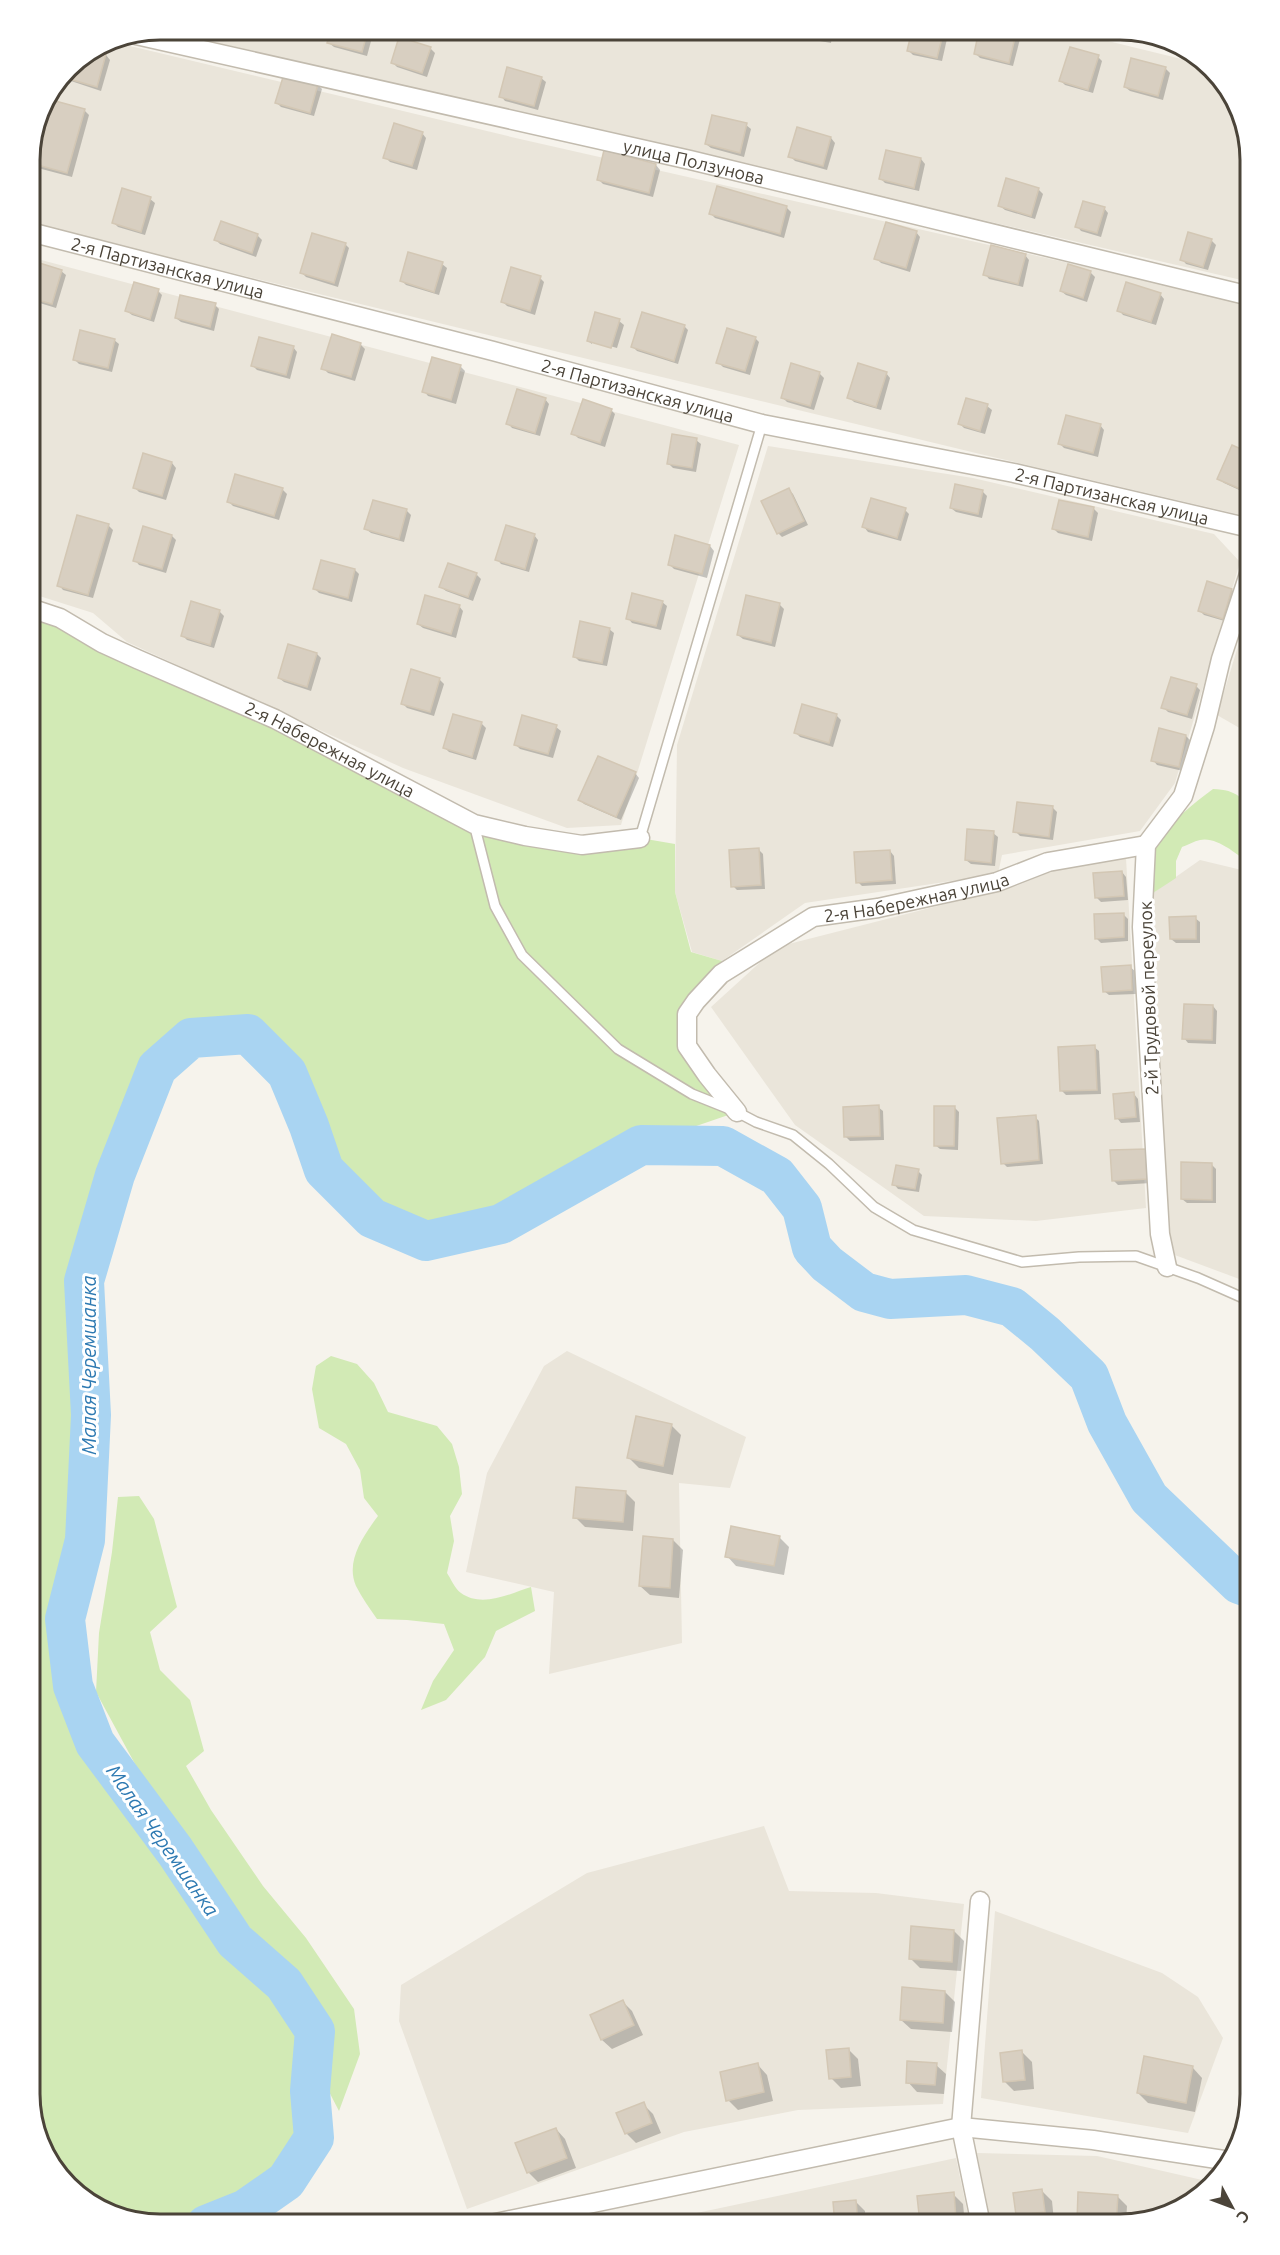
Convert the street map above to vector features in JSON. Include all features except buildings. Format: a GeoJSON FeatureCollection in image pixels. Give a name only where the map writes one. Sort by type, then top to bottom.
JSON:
{"type":"FeatureCollection","features":[{"type":"Feature","properties":{"kind":"street","name":"улица Ползунова"},"geometry":{"type":"LineString","coordinates":[[163,41],[690,160],[1240,294]]}},
{"type":"Feature","properties":{"kind":"street","name":"2-я Партизанская улица"},"geometry":{"type":"LineString","coordinates":[[41,235],[493,351],[762,424],[1014,473],[1240,526]]}},
{"type":"Feature","properties":{"kind":"street"},"geometry":{"type":"LineString","coordinates":[[1146,845],[1183,796],[1205,726],[1221,659],[1240,601]]}},
{"type":"Feature","properties":{"kind":"street","name":"2-я Набережная улица"},"geometry":{"type":"LineString","coordinates":[[41,612],[60,618],[128,655],[275,719],[474,824],[525,836],[582,845],[640,838]]}},
{"type":"Feature","properties":{"kind":"street","name":"2-я Набережная улица"},"geometry":{"type":"LineString","coordinates":[[737,1112],[707,1076],[687,1046],[687,1014],[721,974],[813,917],[878,908],[997,882],[1048,862],[1146,845]]}},
{"type":"Feature","properties":{"kind":"street","name":"2-й Трудовой переулок"},"geometry":{"type":"LineString","coordinates":[[1146,845],[1142,927],[1160,1234],[1167,1267]]}},
{"type":"Feature","properties":{"kind":"street"},"geometry":{"type":"LineString","coordinates":[[979,2214],[961,2127],[980,1901]]}},
{"type":"Feature","properties":{"kind":"street"},"geometry":{"type":"LineString","coordinates":[[539,2214],[961,2127],[1094,2140],[1220,2159]]}},
{"type":"Feature","properties":{"kind":"lane"},"geometry":{"type":"LineString","coordinates":[[640,838],[762,424]]}},
{"type":"Feature","properties":{"kind":"lane"},"geometry":{"type":"LineString","coordinates":[[474,824],[495,906],[522,955],[618,1049],[692,1094],[756,1122],[793,1135],[874,1207],[913,1230],[1022,1262],[1079,1257],[1136,1256],[1240,1297]]}},
{"type":"Feature","properties":{"kind":"shaded area"},"geometry":{"type":"Polygon","coordinates":[[[209,41],[1108,41],[1184,59],[1210,81],[1227,107],[1235,129],[1240,160],[1240,280],[209,41]]]}},
{"type":"Feature","properties":{"kind":"shaded area"},"geometry":{"type":"Polygon","coordinates":[[[128,45],[520,139],[1240,302],[1240,515],[41,227],[41,153],[47,122],[57,100],[81,70],[107,53],[128,45]]]}},
{"type":"Feature","properties":{"kind":"shaded area"},"geometry":{"type":"Polygon","coordinates":[[[41,260],[739,445],[621,825],[567,828],[403,768],[127,642],[93,613],[41,596],[41,260]]]}},
{"type":"Feature","properties":{"kind":"shaded area"},"geometry":{"type":"Polygon","coordinates":[[[768,446],[973,478],[1214,534],[1240,562],[1175,783],[1140,831],[1002,855],[998,874],[805,903],[722,961],[692,952],[675,892],[677,745],[768,446]]]}},
{"type":"Feature","properties":{"kind":"shaded area"},"geometry":{"type":"Polygon","coordinates":[[[1240,640],[1240,728],[1217,715],[1240,640]]]}},
{"type":"Feature","properties":{"kind":"shaded area"},"geometry":{"type":"Polygon","coordinates":[[[1126,858],[1146,1208],[1036,1221],[924,1216],[795,1125],[711,1007],[777,947],[1016,886],[1063,867],[1126,858]]]}},
{"type":"Feature","properties":{"kind":"shaded area"},"geometry":{"type":"Polygon","coordinates":[[[1200,860],[1240,870],[1240,1279],[1164,1251],[1153,893],[1200,860]]]}},
{"type":"Feature","properties":{"kind":"shaded area"},"geometry":{"type":"Polygon","coordinates":[[[567,1351],[746,1437],[730,1488],[679,1483],[682,1643],[549,1674],[554,1592],[466,1572],[487,1473],[544,1366],[567,1351]]]}},
{"type":"Feature","properties":{"kind":"shaded area"},"geometry":{"type":"Polygon","coordinates":[[[764,1826],[789,1891],[876,1893],[964,1904],[943,2104],[798,2110],[684,2132],[467,2209],[399,2021],[401,1985],[587,1873],[764,1826]]]}},
{"type":"Feature","properties":{"kind":"shaded area"},"geometry":{"type":"Polygon","coordinates":[[[995,1911],[1162,1973],[1198,1997],[1223,2038],[1188,2133],[981,2098],[995,1911]]]}},
{"type":"Feature","properties":{"kind":"shaded area"},"geometry":{"type":"Polygon","coordinates":[[[977,2153],[1097,2156],[1202,2180],[1199,2185],[1173,2202],[1151,2210],[1120,2214],[989,2214],[977,2153]]]}},
{"type":"Feature","properties":{"kind":"shaded area"},"geometry":{"type":"Polygon","coordinates":[[[956,2158],[968,2214],[692,2214],[956,2158]]]}},
{"type":"Feature","properties":{"kind":"green space"},"geometry":{"type":"Polygon","coordinates":[[[41,615],[474,824],[582,845],[640,838],[675,844],[675,892],[691,952],[722,961],[687,1014],[687,1046],[737,1112],[641,1145],[501,1224],[426,1241],[372,1218],[324,1170],[309,1126],[272,1058],[248,1034],[191,1038],[157,1068],[115,1175],[84,1281],[91,1415],[85,1540],[65,1619],[73,1686],[95,1743],[174,1851],[235,1941],[284,1984],[315,2031],[310,2091],[314,2138],[286,2181],[246,2209],[234,2214],[153,2214],[137,2212],[107,2202],[81,2185],[61,2161],[47,2133],[40,2095],[41,615]]]}},
{"type":"Feature","properties":{"kind":"green space"},"geometry":{"type":"Polygon","coordinates":[[[1213,789],[1228,791],[1239,796],[1240,857],[1213,841],[1198,841],[1182,847],[1176,861],[1176,878],[1153,893],[1152,867],[1158,842],[1191,806],[1213,789]]]}},
{"type":"Feature","properties":{"kind":"green space"},"geometry":{"type":"Polygon","coordinates":[[[331,1356],[357,1364],[374,1383],[388,1412],[437,1426],[452,1444],[459,1467],[462,1494],[450,1516],[454,1541],[447,1573],[457,1589],[469,1597],[487,1600],[531,1587],[535,1611],[496,1631],[485,1657],[446,1700],[421,1710],[433,1681],[454,1650],[444,1624],[377,1619],[356,1586],[353,1577],[354,1558],[367,1531],[378,1516],[364,1498],[360,1470],[346,1444],[319,1428],[312,1389],[316,1366],[331,1356]]]}},
{"type":"Feature","properties":{"kind":"green space"},"geometry":{"type":"Polygon","coordinates":[[[139,1496],[154,1519],[177,1607],[150,1632],[160,1670],[190,1700],[204,1751],[186,1766],[211,1810],[263,1886],[306,1938],[354,2009],[360,2054],[339,2111],[325,2084],[326,2021],[293,1972],[250,1928],[193,1853],[141,1775],[96,1692],[99,1633],[118,1497],[139,1496]]]}},
{"type":"Feature","properties":{"kind":"waterway","name":"Малая Черемшанка"},"geometry":{"type":"LineString","coordinates":[[234,2214],[246,2209],[286,2181],[314,2138],[310,2091],[315,2031],[284,1984],[235,1941],[175,1851],[95,1743],[73,1686],[65,1619],[85,1540],[91,1415],[84,1281],[115,1175],[157,1068],[191,1038],[248,1034],[287,1073],[324,1170],[372,1218],[426,1241],[501,1224],[641,1145],[723,1146],[777,1176],[802,1208],[812,1248],[827,1264],[864,1292],[890,1299],[966,1295],[1012,1307],[1045,1334],[1089,1376],[1107,1423],[1149,1498],[1240,1584]]}}]}
